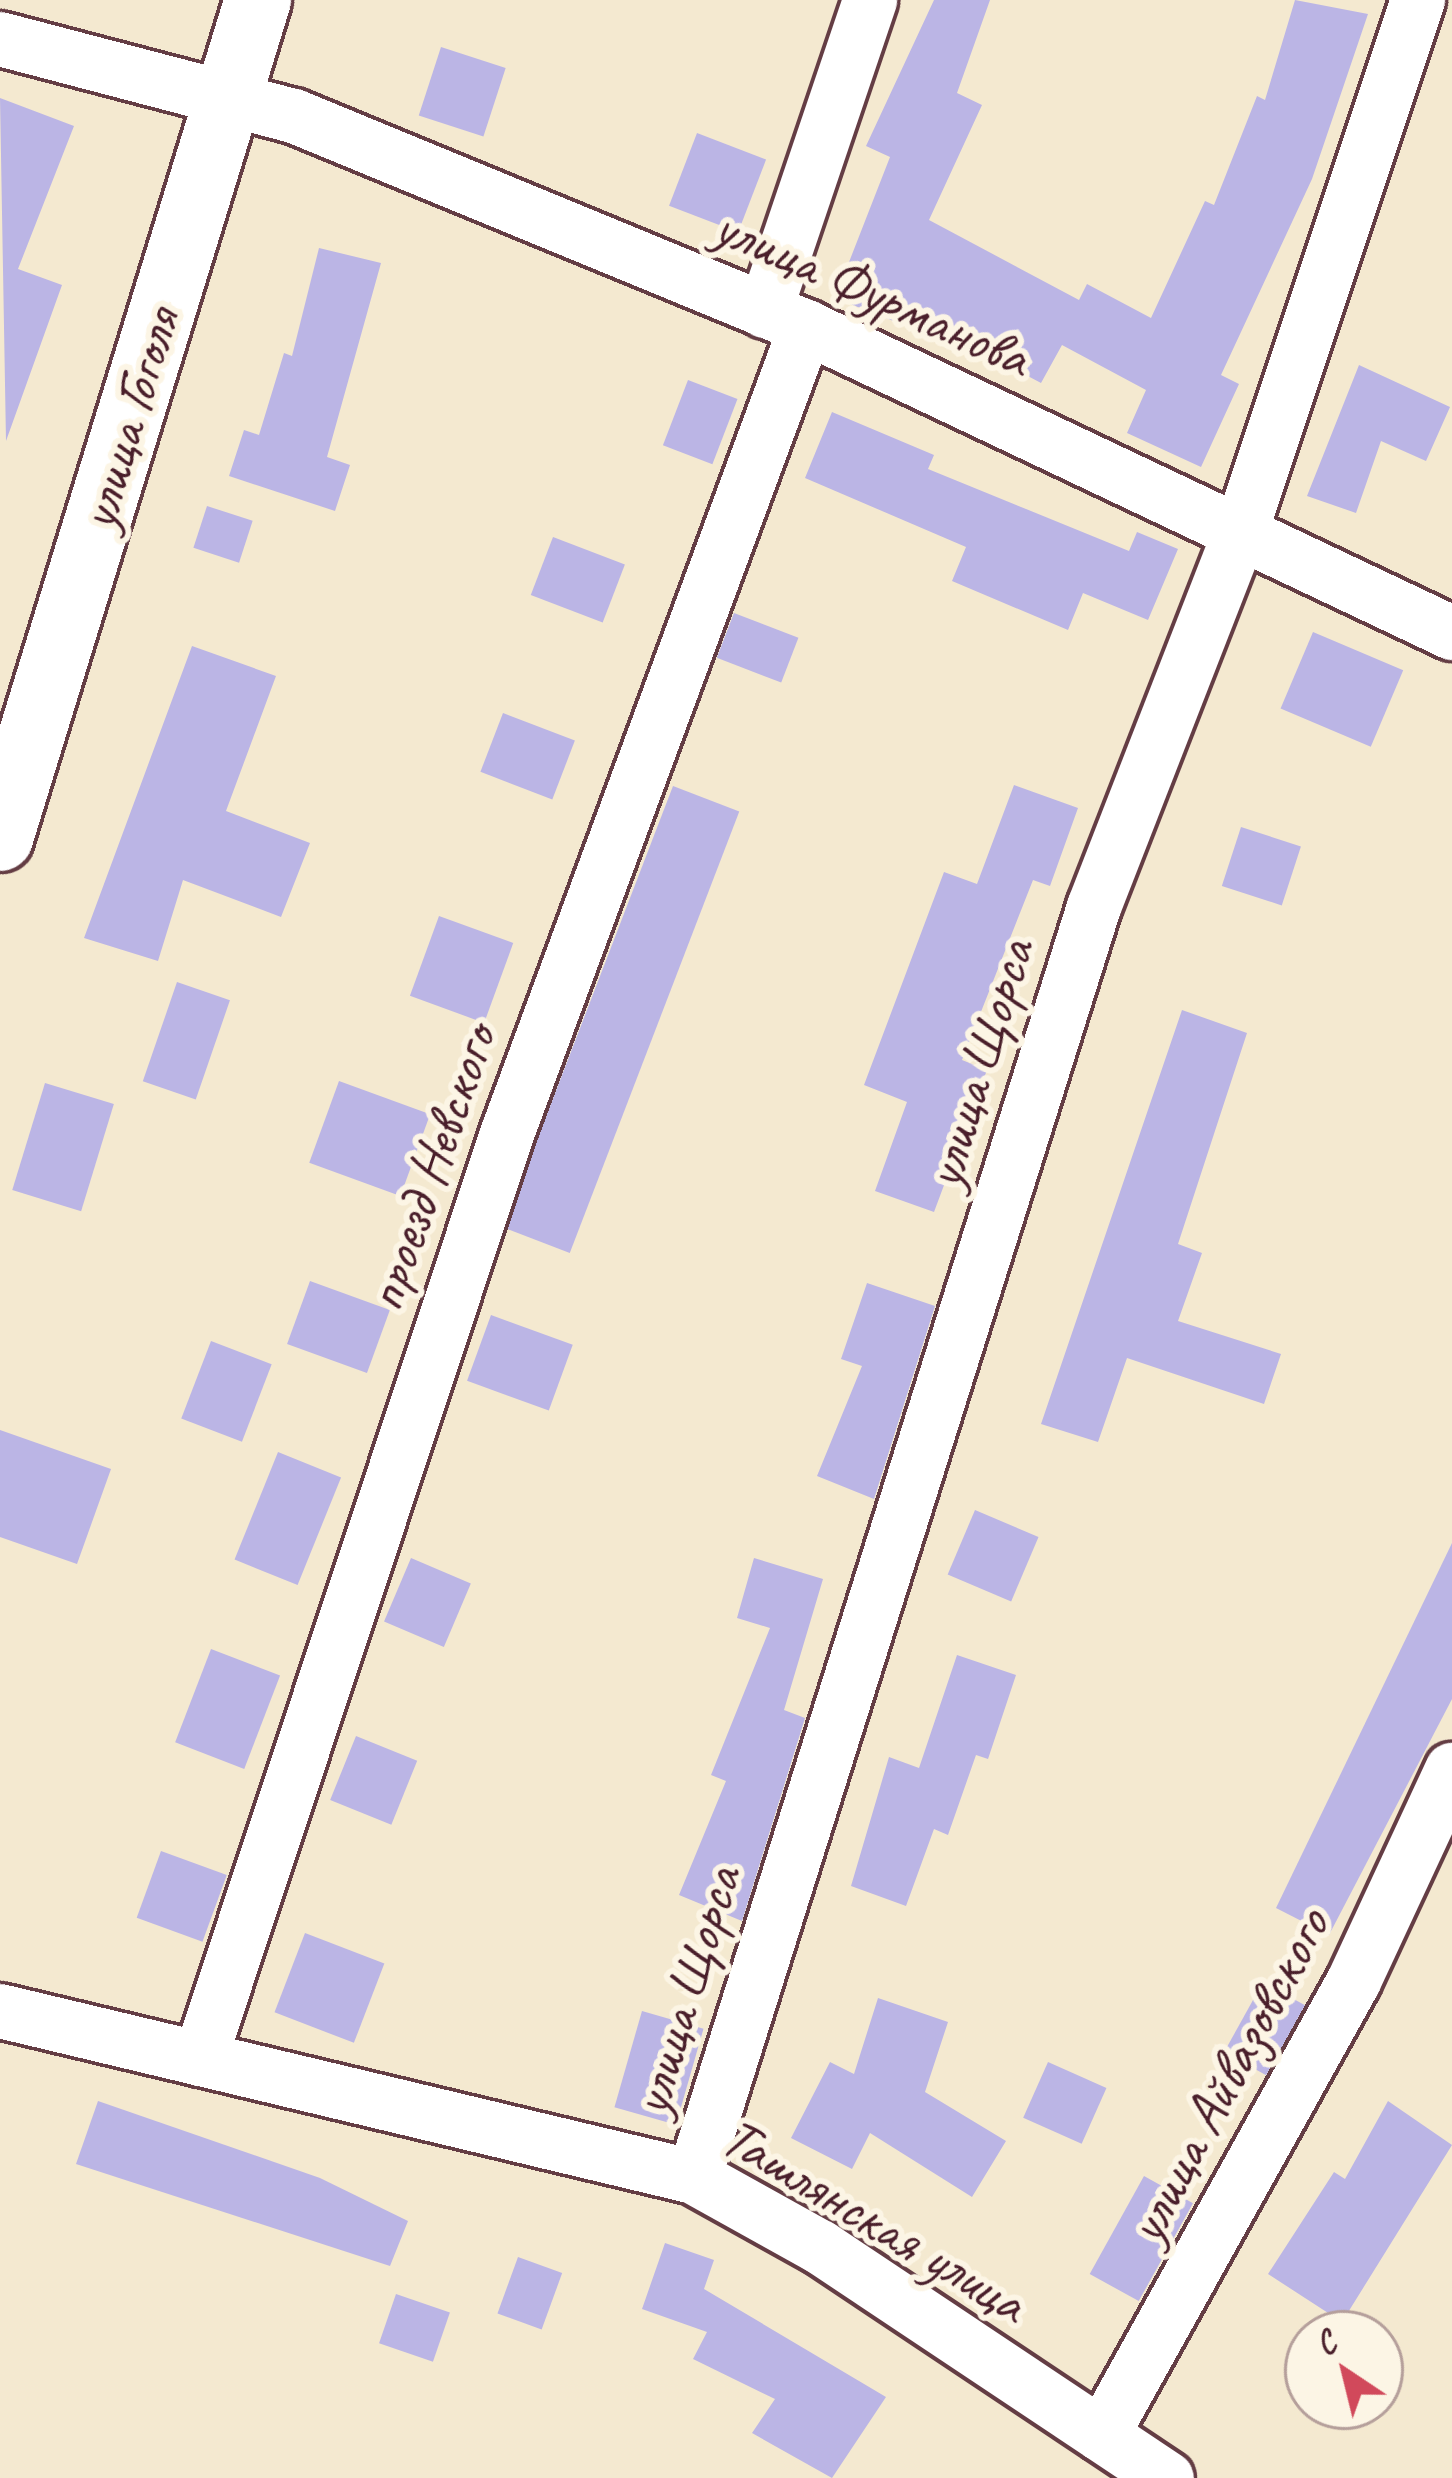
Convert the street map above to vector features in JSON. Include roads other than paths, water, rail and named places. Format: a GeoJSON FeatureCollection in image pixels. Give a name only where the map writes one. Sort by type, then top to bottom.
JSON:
{"type":"FeatureCollection","features":[{"type":"Feature","properties":{"kind":"street","name":"улица Гоголя"},"geometry":{"type":"LineString","coordinates":[[0,838],[257,0]]}},
{"type":"Feature","properties":{"kind":"street","name":"проезд Невского"},"geometry":{"type":"LineString","coordinates":[[200,2059],[506,1135],[786,319],[871,0]]}},
{"type":"Feature","properties":{"kind":"street","name":"улица Щорса"},"geometry":{"type":"LineString","coordinates":[[694,2177],[1094,907],[1242,528],[1418,0]]}},
{"type":"Feature","properties":{"kind":"street","name":"улица Фурманова"},"geometry":{"type":"LineString","coordinates":[[0,39],[226,105],[294,116],[786,319],[1242,528],[1452,633]]}},
{"type":"Feature","properties":{"kind":"street","name":"улица Айвазовского"},"geometry":{"type":"LineString","coordinates":[[1102,2435],[1354,1981],[1452,1770]]}},
{"type":"Feature","properties":{"kind":"street","name":"Ташлянская улица"},"geometry":{"type":"LineString","coordinates":[[0,2011],[694,2177],[820,2247],[1158,2475]]}}]}
